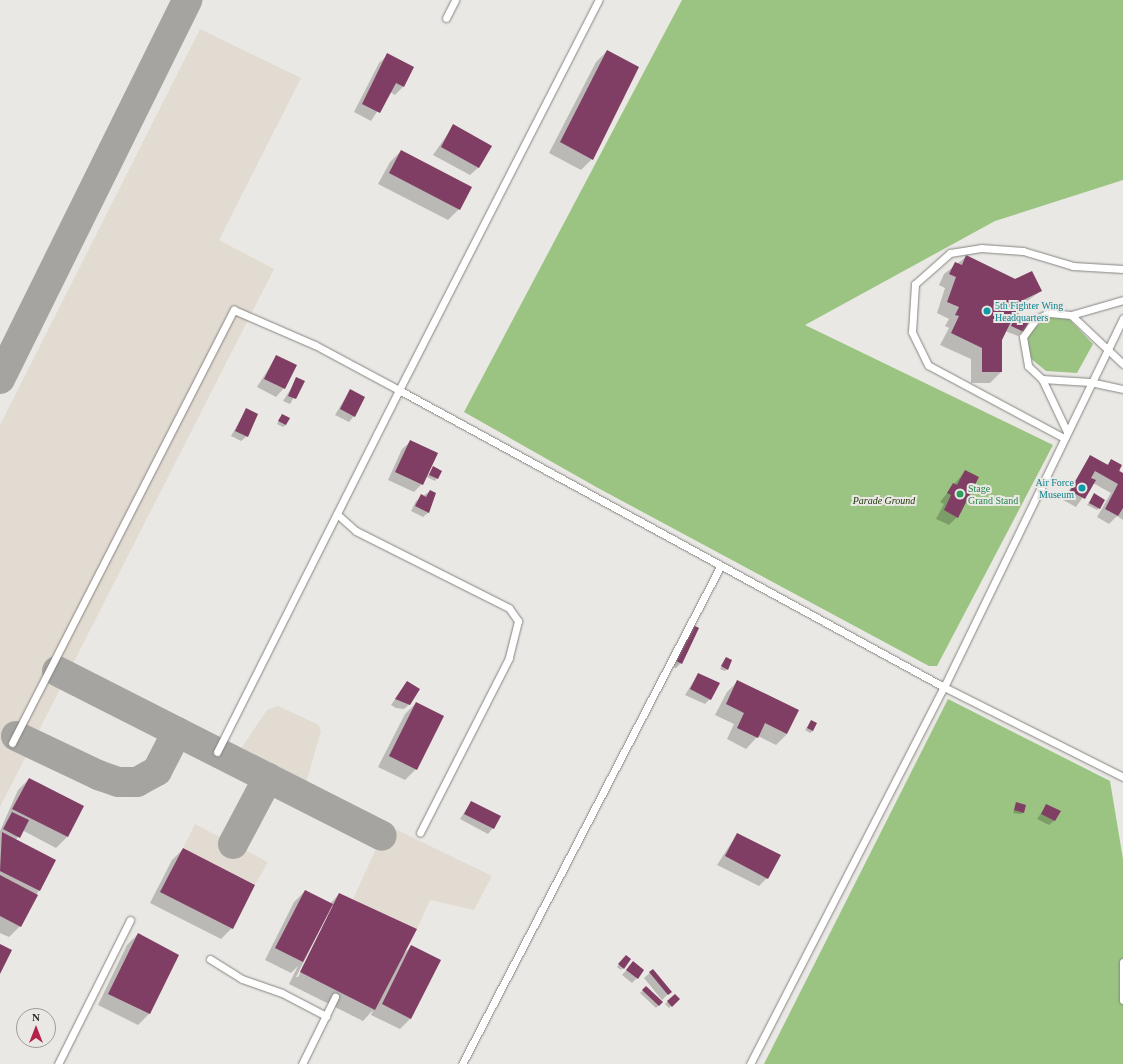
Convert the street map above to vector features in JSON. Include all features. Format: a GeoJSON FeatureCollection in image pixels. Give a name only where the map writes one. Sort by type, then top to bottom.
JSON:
{"type":"FeatureCollection","features":[{"type":"Feature","properties":{"kind":"lane"},"geometry":{"type":"LineString","coordinates":[[446,18],[455,0]]}},
{"type":"Feature","properties":{"kind":"lane"},"geometry":{"type":"LineString","coordinates":[[217,752],[399,390],[599,0]]}},
{"type":"Feature","properties":{"kind":"lane"},"geometry":{"type":"LineString","coordinates":[[1065,435],[928,364],[912,332],[915,284],[950,253],[981,248],[1022,251],[1073,266],[1123,269]]}},
{"type":"Feature","properties":{"kind":"lane"},"geometry":{"type":"LineString","coordinates":[[1065,435],[1042,379],[1028,366],[1023,337],[1036,319],[1049,313],[1071,315],[1123,300]]}},
{"type":"Feature","properties":{"kind":"lane"},"geometry":{"type":"LineString","coordinates":[[12,743],[234,310],[315,345],[944,688],[1123,777]]}},
{"type":"Feature","properties":{"kind":"lane"},"geometry":{"type":"LineString","coordinates":[[1071,315],[1106,351],[1123,364]]}},
{"type":"Feature","properties":{"kind":"lane"},"geometry":{"type":"LineString","coordinates":[[750,1064],[944,688],[1090,382],[1123,318]]}},
{"type":"Feature","properties":{"kind":"lane"},"geometry":{"type":"LineString","coordinates":[[1042,379],[1090,382],[1123,389]]}},
{"type":"Feature","properties":{"kind":"lane"},"geometry":{"type":"LineString","coordinates":[[337,514],[356,531],[508,608],[518,620],[509,658],[420,834]]}},
{"type":"Feature","properties":{"kind":"lane"},"geometry":{"type":"LineString","coordinates":[[462,1064],[720,567]]}},
{"type":"Feature","properties":{"kind":"lane"},"geometry":{"type":"LineString","coordinates":[[58,1064],[130,920]]}},
{"type":"Feature","properties":{"kind":"lane"},"geometry":{"type":"LineString","coordinates":[[210,958],[242,980],[282,993],[326,1016]]}},
{"type":"Feature","properties":{"kind":"lane"},"geometry":{"type":"LineString","coordinates":[[1123,962],[1123,1000]]}},
{"type":"Feature","properties":{"kind":"lane"},"geometry":{"type":"LineString","coordinates":[[302,1064],[335,997]]}},
{"type":"Feature","properties":{"kind":"shaded area"},"geometry":{"type":"Polygon","coordinates":[[[200,29],[301,78],[219,240],[274,269],[0,807],[0,425],[200,29]]]}},
{"type":"Feature","properties":{"kind":"shaded area"},"geometry":{"type":"Polygon","coordinates":[[[278,706],[319,725],[321,731],[306,783],[240,750],[267,710],[278,706]]]}},
{"type":"Feature","properties":{"kind":"shaded area"},"geometry":{"type":"Polygon","coordinates":[[[195,824],[268,862],[255,885],[183,848],[195,824]]]}},
{"type":"Feature","properties":{"kind":"shaded area"},"geometry":{"type":"Polygon","coordinates":[[[387,825],[492,876],[474,910],[430,900],[417,929],[353,899],[387,825]]]}},
{"type":"Feature","properties":{"kind":"green space","name":"Parade Ground"},"geometry":{"type":"Polygon","coordinates":[[[682,0],[1123,0],[1123,180],[995,221],[805,325],[1053,445],[937,666],[929,666],[598,488],[464,412],[682,0]]]}},
{"type":"Feature","properties":{"kind":"green space"},"geometry":{"type":"Polygon","coordinates":[[[1048,316],[1066,316],[1093,344],[1077,373],[1046,371],[1029,357],[1028,334],[1048,316]]]}},
{"type":"Feature","properties":{"kind":"green space"},"geometry":{"type":"Polygon","coordinates":[[[948,699],[1110,781],[1123,859],[1123,1064],[764,1064],[948,699]]]}},
{"type":"Feature","properties":{"kind":"building"},"geometry":{"type":"Polygon","coordinates":[[[607,50],[639,67],[593,160],[560,142],[607,50]]]}},
{"type":"Feature","properties":{"kind":"building"},"geometry":{"type":"Polygon","coordinates":[[[387,53],[414,67],[404,87],[396,83],[380,113],[362,104],[387,53]]]}},
{"type":"Feature","properties":{"kind":"building"},"geometry":{"type":"Polygon","coordinates":[[[453,124],[492,146],[479,168],[441,147],[453,124]]]}},
{"type":"Feature","properties":{"kind":"building"},"geometry":{"type":"Polygon","coordinates":[[[401,150],[472,187],[460,210],[389,173],[401,150]]]}},
{"type":"Feature","properties":{"kind":"building","name":"5th Fighter Wing Headquarters"},"geometry":{"type":"Polygon","coordinates":[[[966,255],[1015,279],[1032,271],[1042,291],[1021,301],[1002,340],[1002,372],[982,372],[982,348],[951,333],[959,316],[955,315],[959,307],[947,302],[956,277],[949,274],[955,262],[962,265],[966,255]]]}},
{"type":"Feature","properties":{"kind":"building"},"geometry":{"type":"Polygon","coordinates":[[[1017,313],[1030,319],[1024,332],[1011,326],[1017,313]]]}},
{"type":"Feature","properties":{"kind":"building"},"geometry":{"type":"Polygon","coordinates":[[[276,355],[297,365],[285,389],[264,379],[276,355]]]}},
{"type":"Feature","properties":{"kind":"building"},"geometry":{"type":"Polygon","coordinates":[[[296,377],[305,381],[296,399],[288,396],[296,377]]]}},
{"type":"Feature","properties":{"kind":"building"},"geometry":{"type":"Polygon","coordinates":[[[350,389],[365,397],[355,417],[340,409],[350,389]]]}},
{"type":"Feature","properties":{"kind":"building"},"geometry":{"type":"Polygon","coordinates":[[[246,408],[258,414],[248,437],[235,431],[246,408]]]}},
{"type":"Feature","properties":{"kind":"building"},"geometry":{"type":"Polygon","coordinates":[[[282,414],[290,418],[286,425],[278,421],[282,414]]]}},
{"type":"Feature","properties":{"kind":"building"},"geometry":{"type":"Polygon","coordinates":[[[410,440],[438,453],[423,485],[395,472],[410,440]]]}},
{"type":"Feature","properties":{"kind":"building","name":"Air Force Museum"},"geometry":{"type":"Polygon","coordinates":[[[1090,455],[1108,465],[1111,459],[1122,465],[1119,471],[1123,473],[1123,508],[1118,516],[1105,509],[1118,484],[1095,471],[1091,478],[1096,480],[1085,499],[1070,491],[1090,455]]]}},
{"type":"Feature","properties":{"kind":"building"},"geometry":{"type":"Polygon","coordinates":[[[433,466],[442,471],[438,479],[429,475],[433,466]]]}},
{"type":"Feature","properties":{"kind":"building","name":"Stage Grand Stand"},"geometry":{"type":"Polygon","coordinates":[[[965,470],[979,477],[958,518],[944,510],[951,495],[947,493],[953,483],[957,485],[965,470]]]}},
{"type":"Feature","properties":{"kind":"building"},"geometry":{"type":"Polygon","coordinates":[[[430,490],[436,493],[429,513],[415,506],[421,494],[426,497],[430,490]]]}},
{"type":"Feature","properties":{"kind":"building"},"geometry":{"type":"Polygon","coordinates":[[[1094,493],[1105,500],[1100,509],[1089,503],[1094,493]]]}},
{"type":"Feature","properties":{"kind":"building"},"geometry":{"type":"Polygon","coordinates":[[[691,624],[699,628],[682,664],[674,660],[691,624]]]}},
{"type":"Feature","properties":{"kind":"building"},"geometry":{"type":"Polygon","coordinates":[[[726,657],[732,660],[728,670],[721,666],[726,657]]]}},
{"type":"Feature","properties":{"kind":"building"},"geometry":{"type":"Polygon","coordinates":[[[698,673],[720,683],[711,700],[690,689],[698,673]]]}},
{"type":"Feature","properties":{"kind":"building"},"geometry":{"type":"Polygon","coordinates":[[[737,680],[799,710],[787,734],[765,723],[758,738],[737,728],[744,713],[726,704],[737,680]]]}},
{"type":"Feature","properties":{"kind":"building"},"geometry":{"type":"Polygon","coordinates":[[[407,681],[420,689],[410,705],[395,699],[407,681]]]}},
{"type":"Feature","properties":{"kind":"building"},"geometry":{"type":"Polygon","coordinates":[[[416,702],[444,716],[417,770],[389,756],[416,702]]]}},
{"type":"Feature","properties":{"kind":"building"},"geometry":{"type":"Polygon","coordinates":[[[811,720],[817,723],[813,731],[807,728],[811,720]]]}},
{"type":"Feature","properties":{"kind":"building"},"geometry":{"type":"Polygon","coordinates":[[[29,778],[84,806],[68,837],[12,809],[29,778]]]}},
{"type":"Feature","properties":{"kind":"building"},"geometry":{"type":"Polygon","coordinates":[[[471,801],[501,816],[494,829],[464,814],[471,801]]]}},
{"type":"Feature","properties":{"kind":"building"},"geometry":{"type":"Polygon","coordinates":[[[1016,802],[1026,805],[1024,813],[1014,810],[1016,802]]]}},
{"type":"Feature","properties":{"kind":"building"},"geometry":{"type":"Polygon","coordinates":[[[1046,804],[1061,811],[1055,821],[1041,814],[1046,804]]]}},
{"type":"Feature","properties":{"kind":"building"},"geometry":{"type":"Polygon","coordinates":[[[12,812],[29,820],[20,838],[3,829],[12,812]]]}},
{"type":"Feature","properties":{"kind":"building"},"geometry":{"type":"Polygon","coordinates":[[[2,832],[56,860],[40,891],[0,871],[2,832]]]}},
{"type":"Feature","properties":{"kind":"building"},"geometry":{"type":"Polygon","coordinates":[[[737,833],[781,855],[768,879],[725,856],[737,833]]]}},
{"type":"Feature","properties":{"kind":"building"},"geometry":{"type":"Polygon","coordinates":[[[183,848],[255,885],[233,929],[160,892],[183,848]]]}},
{"type":"Feature","properties":{"kind":"building"},"geometry":{"type":"Polygon","coordinates":[[[0,875],[38,895],[21,927],[0,916],[0,875]]]}},
{"type":"Feature","properties":{"kind":"building"},"geometry":{"type":"Polygon","coordinates":[[[305,890],[333,904],[303,962],[275,948],[305,890]]]}},
{"type":"Feature","properties":{"kind":"building"},"geometry":{"type":"Polygon","coordinates":[[[339,893],[417,929],[375,1010],[300,972],[339,893]]]}},
{"type":"Feature","properties":{"kind":"building"},"geometry":{"type":"Polygon","coordinates":[[[138,933],[179,955],[150,1014],[108,994],[138,933]]]}},
{"type":"Feature","properties":{"kind":"building"},"geometry":{"type":"Polygon","coordinates":[[[0,944],[12,950],[0,974],[0,944]]]}},
{"type":"Feature","properties":{"kind":"building"},"geometry":{"type":"Polygon","coordinates":[[[411,945],[441,960],[411,1019],[382,1004],[411,945]]]}},
{"type":"Feature","properties":{"kind":"building"},"geometry":{"type":"Polygon","coordinates":[[[626,955],[631,959],[624,969],[618,964],[626,955]]]}},
{"type":"Feature","properties":{"kind":"building"},"geometry":{"type":"Polygon","coordinates":[[[633,961],[644,970],[638,979],[626,970],[633,961]]]}},
{"type":"Feature","properties":{"kind":"building"},"geometry":{"type":"Polygon","coordinates":[[[653,969],[672,992],[668,995],[649,972],[653,969]]]}},
{"type":"Feature","properties":{"kind":"building"},"geometry":{"type":"Polygon","coordinates":[[[646,986],[663,1002],[659,1006],[642,990],[646,986]]]}},
{"type":"Feature","properties":{"kind":"building"},"geometry":{"type":"Polygon","coordinates":[[[675,994],[680,999],[672,1007],[667,1001],[675,994]]]}},
{"type":"Feature","properties":{"kind":"taxiway"},"geometry":{"type":"LineString","coordinates":[[0,379],[187,0]]}},
{"type":"Feature","properties":{"kind":"taxiway"},"geometry":{"type":"LineString","coordinates":[[57,671],[382,836]]}},
{"type":"Feature","properties":{"kind":"taxiway"},"geometry":{"type":"LineString","coordinates":[[16,736],[98,775],[118,782],[137,782],[157,771],[177,732]]}},
{"type":"Feature","properties":{"kind":"taxiway"},"geometry":{"type":"LineString","coordinates":[[233,844],[268,778]]}},
{"type":"Feature","properties":{"kind":"place","name":"5th Fighter Wing Headquarters"},"geometry":{"type":"Point","coordinates":[987,311]}},
{"type":"Feature","properties":{"kind":"place","name":"Air Force Museum"},"geometry":{"type":"Point","coordinates":[1082,488]}},
{"type":"Feature","properties":{"kind":"place","name":"Stage Grand Stand"},"geometry":{"type":"Point","coordinates":[960,494]}}]}
